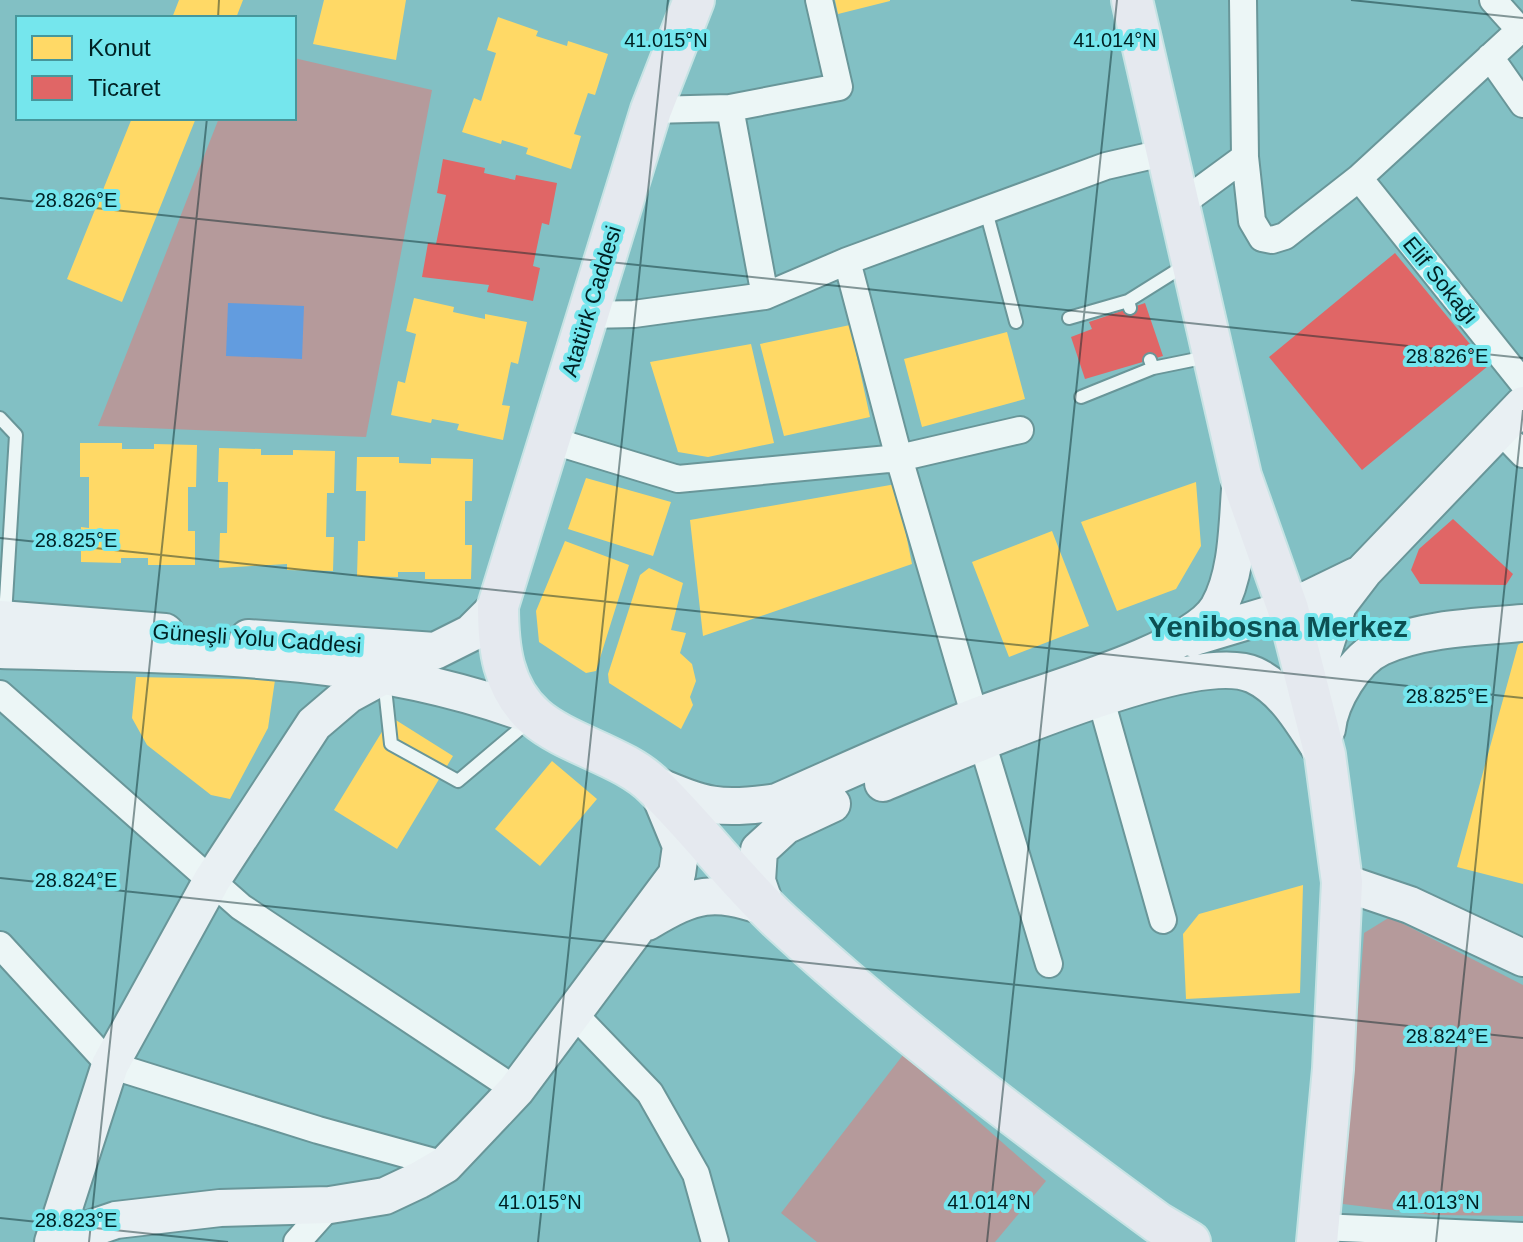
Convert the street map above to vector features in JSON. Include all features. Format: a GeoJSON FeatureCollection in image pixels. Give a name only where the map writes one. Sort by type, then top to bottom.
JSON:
{"type":"FeatureCollection","features":[{"type":"Feature","properties":{"kind":"main road","name":"Atatürk Caddesi"},"geometry":{"type":"LineString","coordinates":[[535,717],[508,680],[498,643],[498,606],[547,439],[651,110],[694,0]]}},
{"type":"Feature","properties":{"kind":"main road"},"geometry":{"type":"LineString","coordinates":[[1132,0],[1241,476],[1288,609],[1325,755]]}},
{"type":"Feature","properties":{"kind":"main road"},"geometry":{"type":"LineString","coordinates":[[1313,1237],[1333,1069],[1342,882],[1325,755],[1320,695],[1322,655],[1338,605],[1364,571],[1515,429]]}},
{"type":"Feature","properties":{"kind":"main road"},"geometry":{"type":"LineString","coordinates":[[1172,644],[1202,625],[1217,609],[1228,584],[1241,476]]}},
{"type":"Feature","properties":{"kind":"main road"},"geometry":{"type":"LineString","coordinates":[[1276,571],[1298,584],[1312,585],[1364,571]]}},
{"type":"Feature","properties":{"kind":"main road"},"geometry":{"type":"LineString","coordinates":[[766,907],[757,881],[759,850],[768,838],[819,809],[978,729],[1172,644],[1288,609],[1364,571]]}},
{"type":"Feature","properties":{"kind":"main road","name":"Güneşli Yolu Caddesi"},"geometry":{"type":"LineString","coordinates":[[1,633],[435,651],[471,633],[498,606]]}},
{"type":"Feature","properties":{"kind":"main road"},"geometry":{"type":"LineString","coordinates":[[1325,755],[1328,722],[1338,694],[1355,669],[1378,648],[1460,628],[1523,623]]}},
{"type":"Feature","properties":{"kind":"main road","name":"Güneşli Yolu Caddesi"},"geometry":{"type":"LineString","coordinates":[[1,633],[383,676],[478,695],[535,717]]}},
{"type":"Feature","properties":{"kind":"main road"},"geometry":{"type":"LineString","coordinates":[[535,717],[653,784],[706,806],[746,807],[777,802],[978,729],[1101,700],[1190,674],[1252,674],[1290,704],[1325,755]]}},
{"type":"Feature","properties":{"kind":"main road"},"geometry":{"type":"LineString","coordinates":[[54,1241],[110,1065],[212,880],[314,724],[348,695],[383,676]]}},
{"type":"Feature","properties":{"kind":"main road"},"geometry":{"type":"LineString","coordinates":[[653,784],[766,907],[936,1058],[1158,1223],[1190,1242]]}},
{"type":"Feature","properties":{"kind":"main road"},"geometry":{"type":"LineString","coordinates":[[54,1241],[116,1220],[220,1208],[330,1205],[385,1196],[445,1165],[516,1090],[643,925],[677,874],[681,846],[653,784]]}},
{"type":"Feature","properties":{"kind":"main road"},"geometry":{"type":"LineString","coordinates":[[1342,882],[1410,905],[1523,958]]}},
{"type":"Feature","properties":{"kind":"main road"},"geometry":{"type":"LineString","coordinates":[[643,925],[686,899],[736,897],[766,907]]}},
{"type":"Feature","properties":{"kind":"street"},"geometry":{"type":"LineString","coordinates":[[651,110],[730,108],[839,87],[819,0]]}},
{"type":"Feature","properties":{"kind":"street"},"geometry":{"type":"LineString","coordinates":[[1243,0],[1245,157],[1252,221],[1262,238],[1272,240],[1285,236],[1359,178],[1521,29],[1493,0]]}},
{"type":"Feature","properties":{"kind":"street"},"geometry":{"type":"LineString","coordinates":[[1490,57],[1523,104]]}},
{"type":"Feature","properties":{"kind":"street"},"geometry":{"type":"LineString","coordinates":[[730,108],[765,296]]}},
{"type":"Feature","properties":{"kind":"street"},"geometry":{"type":"LineString","coordinates":[[587,315],[634,314],[765,296],[847,261],[1106,166],[1167,152]]}},
{"type":"Feature","properties":{"kind":"street"},"geometry":{"type":"LineString","coordinates":[[1181,204],[1245,157]]}},
{"type":"Feature","properties":{"kind":"street","name":"Elif Sokağı"},"geometry":{"type":"LineString","coordinates":[[1359,178],[1523,383]]}},
{"type":"Feature","properties":{"kind":"street"},"geometry":{"type":"LineString","coordinates":[[847,261],[899,458],[1049,964]]}},
{"type":"Feature","properties":{"kind":"street"},"geometry":{"type":"LineString","coordinates":[[547,439],[678,479],[899,458],[1020,430]]}},
{"type":"Feature","properties":{"kind":"street"},"geometry":{"type":"LineString","coordinates":[[0,694],[241,907],[516,1090]]}},
{"type":"Feature","properties":{"kind":"street"},"geometry":{"type":"LineString","coordinates":[[1101,700],[1163,920]]}},
{"type":"Feature","properties":{"kind":"street"},"geometry":{"type":"LineString","coordinates":[[0,945],[110,1065],[318,1130],[445,1165]]}},
{"type":"Feature","properties":{"kind":"street"},"geometry":{"type":"LineString","coordinates":[[575,1015],[650,1093],[696,1174],[715,1242]]}},
{"type":"Feature","properties":{"kind":"street"},"geometry":{"type":"LineString","coordinates":[[297,1242],[330,1205]]}},
{"type":"Feature","properties":{"kind":"street"},"geometry":{"type":"LineString","coordinates":[[1313,1237],[1523,1236]]}},
{"type":"Feature","properties":{"kind":"lane"},"geometry":{"type":"LineString","coordinates":[[986,211],[1016,322]]}},
{"type":"Feature","properties":{"kind":"lane"},"geometry":{"type":"LineString","coordinates":[[1069,318],[1129,304],[1193,261]]}},
{"type":"Feature","properties":{"kind":"lane"},"geometry":{"type":"LineString","coordinates":[[1081,397],[1151,364],[1215,356]]}},
{"type":"Feature","properties":{"kind":"lane"},"geometry":{"type":"LineString","coordinates":[[0,418],[16,435],[1,633]]}},
{"type":"Feature","properties":{"kind":"lane"},"geometry":{"type":"LineString","coordinates":[[383,676],[391,744],[458,781],[535,717]]}},
{"type":"Feature","properties":{"kind":"shaded area"},"geometry":{"type":"Polygon","coordinates":[[[296,58],[432,90],[366,437],[98,426],[218,120],[296,120],[296,58]]]}},
{"type":"Feature","properties":{"kind":"shaded area"},"geometry":{"type":"Polygon","coordinates":[[[1390,917],[1523,985],[1523,1216],[1433,1215],[1343,1204],[1364,933],[1390,917]]]}},
{"type":"Feature","properties":{"kind":"shaded area"},"geometry":{"type":"Polygon","coordinates":[[[903,1055],[1046,1181],[995,1242],[817,1242],[781,1213],[903,1055]]]}},
{"type":"Feature","properties":{"kind":"water"},"geometry":{"type":"Polygon","coordinates":[[[228,303],[304,306],[302,359],[226,356],[228,303]]]}},
{"type":"Feature","properties":{"kind":"building: Konut"},"geometry":{"type":"Polygon","coordinates":[[[179,0],[243,0],[237,16],[173,16],[179,0]]]}},
{"type":"Feature","properties":{"kind":"building: Konut"},"geometry":{"type":"Polygon","coordinates":[[[324,0],[406,0],[396,60],[313,44],[324,0]]]}},
{"type":"Feature","properties":{"kind":"building: Konut"},"geometry":{"type":"Polygon","coordinates":[[[835,0],[890,0],[890,1],[838,14],[835,0]]]}},
{"type":"Feature","properties":{"kind":"building: Konut"},"geometry":{"type":"Polygon","coordinates":[[[498,17],[538,31],[536,36],[567,46],[568,41],[608,54],[595,95],[588,93],[574,134],[581,136],[571,169],[526,154],[528,148],[502,140],[501,144],[462,132],[474,98],[481,101],[496,53],[487,50],[498,17]]]}},
{"type":"Feature","properties":{"kind":"building: Konut"},"geometry":{"type":"Polygon","coordinates":[[[131,120],[195,120],[122,302],[67,279],[131,120]]]}},
{"type":"Feature","properties":{"kind":"building: Konut"},"geometry":{"type":"Polygon","coordinates":[[[414,298],[454,307],[453,312],[485,319],[485,314],[527,322],[518,364],[511,362],[502,405],[510,406],[503,440],[457,430],[459,424],[432,419],[431,423],[391,415],[398,381],[405,383],[416,334],[406,331],[414,298]]]}},
{"type":"Feature","properties":{"kind":"building: Konut"},"geometry":{"type":"Polygon","coordinates":[[[850,325],[870,417],[784,436],[760,344],[850,325]]]}},
{"type":"Feature","properties":{"kind":"building: Konut"},"geometry":{"type":"Polygon","coordinates":[[[1007,332],[1025,399],[922,427],[904,359],[1007,332]]]}},
{"type":"Feature","properties":{"kind":"building: Konut"},"geometry":{"type":"Polygon","coordinates":[[[751,344],[774,443],[708,457],[678,452],[650,362],[751,344]]]}},
{"type":"Feature","properties":{"kind":"building: Konut"},"geometry":{"type":"Polygon","coordinates":[[[80,443],[122,443],[122,449],[154,449],[154,444],[197,445],[196,487],[188,487],[188,531],[195,531],[195,565],[148,565],[148,558],[121,558],[121,563],[81,562],[81,527],[89,528],[89,477],[80,477],[80,443]]]}},
{"type":"Feature","properties":{"kind":"building: Konut"},"geometry":{"type":"Polygon","coordinates":[[[219,448],[261,449],[261,455],[293,455],[293,450],[335,451],[334,493],[327,493],[326,537],[334,537],[333,571],[287,570],[287,564],[219,568],[220,533],[227,533],[228,482],[218,482],[219,448]]]}},
{"type":"Feature","properties":{"kind":"building: Konut"},"geometry":{"type":"Polygon","coordinates":[[[357,457],[399,457],[399,463],[431,464],[431,458],[473,459],[472,501],[465,501],[465,545],[472,545],[471,579],[425,579],[425,572],[398,572],[398,577],[357,576],[358,541],[365,541],[366,491],[356,491],[357,457]]]}},
{"type":"Feature","properties":{"kind":"building: Konut"},"geometry":{"type":"Polygon","coordinates":[[[586,478],[671,502],[653,556],[568,529],[586,478]]]}},
{"type":"Feature","properties":{"kind":"building: Konut"},"geometry":{"type":"Polygon","coordinates":[[[1196,482],[1201,546],[1176,589],[1117,611],[1081,522],[1196,482]]]}},
{"type":"Feature","properties":{"kind":"building: Konut"},"geometry":{"type":"Polygon","coordinates":[[[896,484],[912,564],[703,636],[690,520],[896,484]]]}},
{"type":"Feature","properties":{"kind":"building: Konut"},"geometry":{"type":"Polygon","coordinates":[[[1052,531],[1089,626],[1009,657],[972,562],[1052,531]]]}},
{"type":"Feature","properties":{"kind":"building: Konut"},"geometry":{"type":"Polygon","coordinates":[[[565,541],[629,565],[596,671],[586,673],[539,642],[536,611],[565,541]]]}},
{"type":"Feature","properties":{"kind":"building: Konut"},"geometry":{"type":"Polygon","coordinates":[[[649,568],[683,583],[671,630],[686,633],[680,653],[692,664],[696,681],[690,697],[693,705],[681,729],[609,683],[608,674],[640,575],[649,568]]]}},
{"type":"Feature","properties":{"kind":"building: Konut"},"geometry":{"type":"Polygon","coordinates":[[[1523,641],[1523,884],[1457,867],[1518,645],[1523,641]]]}},
{"type":"Feature","properties":{"kind":"building: Konut"},"geometry":{"type":"Polygon","coordinates":[[[136,677],[275,680],[268,728],[230,799],[211,795],[147,745],[132,718],[136,677]]]}},
{"type":"Feature","properties":{"kind":"building: Konut"},"geometry":{"type":"Polygon","coordinates":[[[391,717],[453,756],[397,849],[334,810],[391,717]]]}},
{"type":"Feature","properties":{"kind":"building: Konut"},"geometry":{"type":"Polygon","coordinates":[[[552,761],[597,799],[540,866],[495,829],[552,761]]]}},
{"type":"Feature","properties":{"kind":"building: Konut"},"geometry":{"type":"Polygon","coordinates":[[[1303,885],[1300,993],[1186,999],[1183,934],[1199,914],[1303,885]]]}},
{"type":"Feature","properties":{"kind":"building: Ticaret"},"geometry":{"type":"Polygon","coordinates":[[[443,159],[485,168],[484,173],[515,180],[516,175],[557,183],[549,225],[542,223],[533,266],[540,268],[533,301],[487,292],[489,285],[422,277],[428,243],[436,244],[446,195],[437,193],[443,159]]]}},
{"type":"Feature","properties":{"kind":"building: Ticaret"},"geometry":{"type":"Polygon","coordinates":[[[1395,253],[1488,366],[1362,470],[1269,357],[1395,253]]]}},
{"type":"Feature","properties":{"kind":"building: Ticaret"},"geometry":{"type":"Polygon","coordinates":[[[1145,303],[1163,356],[1085,379],[1071,337],[1092,329],[1089,322],[1145,303]]]}},
{"type":"Feature","properties":{"kind":"building: Ticaret"},"geometry":{"type":"Polygon","coordinates":[[[1453,519],[1513,574],[1506,585],[1420,584],[1411,570],[1419,549],[1453,519]]]}},
{"type":"Feature","properties":{"kind":"district","name":"Yenibosna Merkez"},"geometry":{"type":"Point","coordinates":[1278,627]}}]}
